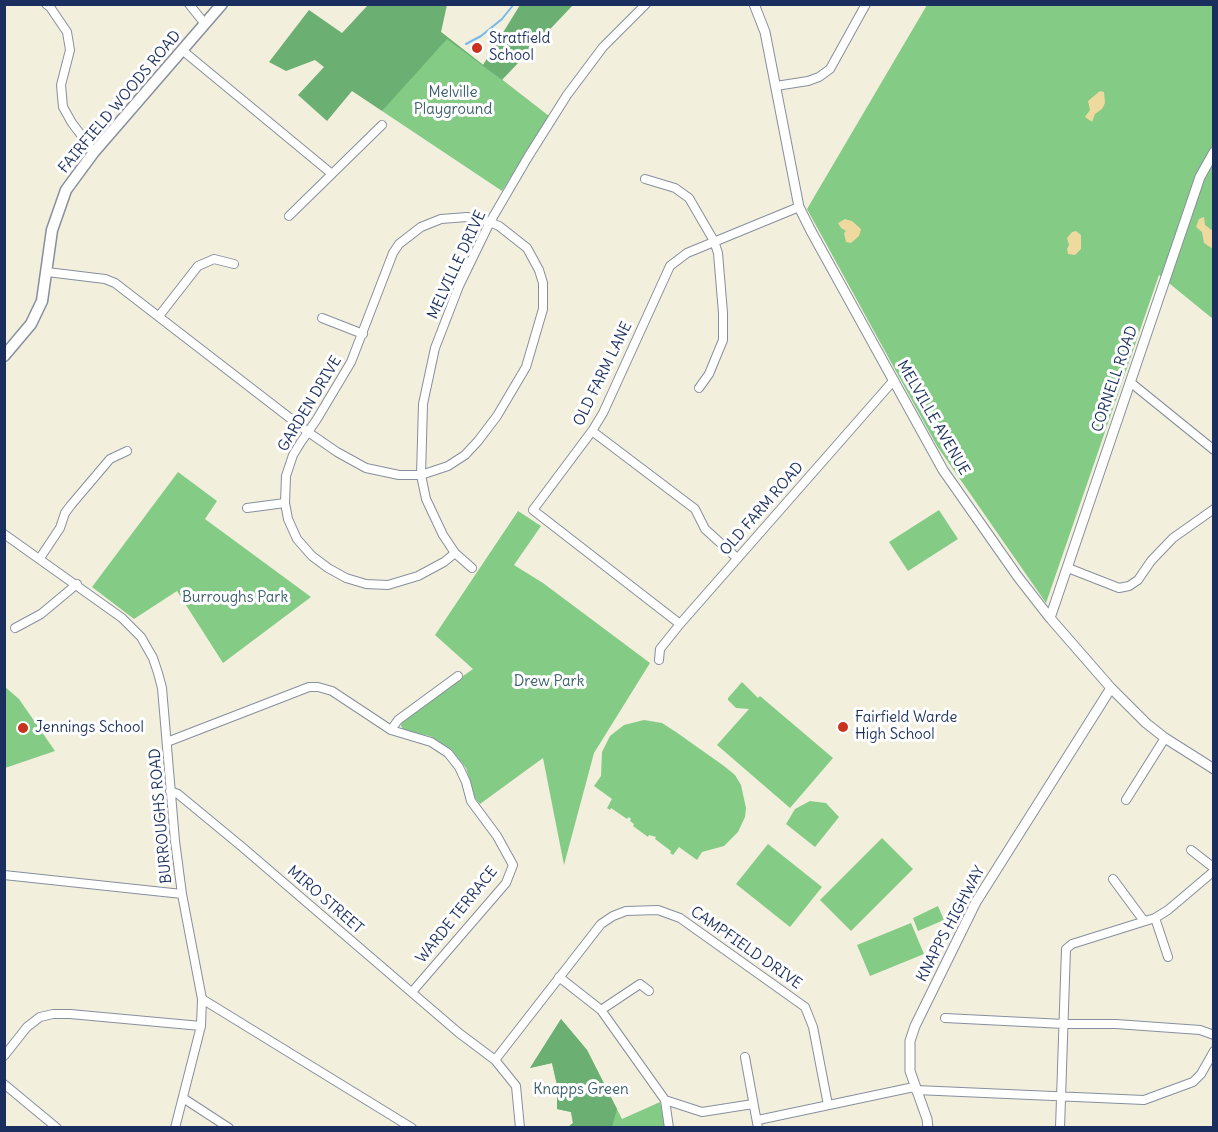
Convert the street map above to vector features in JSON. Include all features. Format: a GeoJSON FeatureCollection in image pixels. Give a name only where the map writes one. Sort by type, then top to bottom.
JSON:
{"type":"FeatureCollection","features":[{"type":"Feature","properties":{"kind":"main road","name":"FAIRFIELD WOODS ROAD"},"geometry":{"type":"LineString","coordinates":[[5,354],[31,324],[42,301],[52,230],[66,190],[94,152],[222,4]]}},
{"type":"Feature","properties":{"kind":"street"},"geometry":{"type":"LineString","coordinates":[[189,4],[205,24]]}},
{"type":"Feature","properties":{"kind":"street","name":"MELVILLE DRIVE"},"geometry":{"type":"LineString","coordinates":[[472,568],[455,553],[434,517],[426,499],[421,475],[423,404],[435,348],[459,286],[490,222],[528,157],[567,95],[603,47],[645,4]]}},
{"type":"Feature","properties":{"kind":"street","name":"MELVILLE AVENUE"},"geometry":{"type":"LineString","coordinates":[[754,4],[765,32],[799,207],[943,470],[1050,618],[1111,688],[1146,723],[1214,769]]}},
{"type":"Feature","properties":{"kind":"street"},"geometry":{"type":"LineString","coordinates":[[776,86],[808,81],[830,69],[866,4]]}},
{"type":"Feature","properties":{"kind":"street"},"geometry":{"type":"LineString","coordinates":[[50,5],[67,32],[70,50],[61,85],[63,107],[94,152]]}},
{"type":"Feature","properties":{"kind":"street"},"geometry":{"type":"LineString","coordinates":[[182,50],[332,174]]}},
{"type":"Feature","properties":{"kind":"street"},"geometry":{"type":"LineString","coordinates":[[289,216],[382,125]]}},
{"type":"Feature","properties":{"kind":"street","name":"CORNELL ROAD"},"geometry":{"type":"LineString","coordinates":[[1050,618],[1200,177],[1214,152]]}},
{"type":"Feature","properties":{"kind":"street"},"geometry":{"type":"LineString","coordinates":[[645,179],[675,188],[689,198],[714,241],[718,253],[723,340],[709,374],[699,388]]}},
{"type":"Feature","properties":{"kind":"street","name":"OLD FARM LANE"},"geometry":{"type":"LineString","coordinates":[[680,624],[533,510],[603,412],[670,266],[687,254],[714,241],[799,207]]}},
{"type":"Feature","properties":{"kind":"street","name":"GARDEN DRIVE"},"geometry":{"type":"LineString","coordinates":[[455,553],[444,562],[418,576],[388,585],[366,584],[337,573],[312,556],[297,539],[288,519],[285,503],[286,476],[293,455],[340,382],[363,334],[393,253],[407,237],[421,227],[441,219],[467,217],[490,222]]}},
{"type":"Feature","properties":{"kind":"street"},"geometry":{"type":"LineString","coordinates":[[47,272],[105,279],[126,291],[337,452],[366,468],[399,475],[421,475],[448,466],[465,455],[497,416],[526,367],[543,309],[544,296],[539,270],[527,248],[500,226],[490,222]]}},
{"type":"Feature","properties":{"kind":"street"},"geometry":{"type":"LineString","coordinates":[[159,316],[198,266],[214,259],[234,264]]}},
{"type":"Feature","properties":{"kind":"street"},"geometry":{"type":"LineString","coordinates":[[322,318],[363,334]]}},
{"type":"Feature","properties":{"kind":"street","name":"OLD FARM ROAD"},"geometry":{"type":"LineString","coordinates":[[659,660],[660,649],[680,624],[894,380]]}},
{"type":"Feature","properties":{"kind":"street"},"geometry":{"type":"LineString","coordinates":[[1130,382],[1214,450]]}},
{"type":"Feature","properties":{"kind":"street"},"geometry":{"type":"LineString","coordinates":[[592,430],[695,509],[705,529],[737,558]]}},
{"type":"Feature","properties":{"kind":"street"},"geometry":{"type":"LineString","coordinates":[[40,558],[60,528],[70,505],[110,459],[128,451]]}},
{"type":"Feature","properties":{"kind":"street"},"geometry":{"type":"LineString","coordinates":[[247,508],[285,503]]}},
{"type":"Feature","properties":{"kind":"street"},"geometry":{"type":"LineString","coordinates":[[1068,568],[1119,588],[1129,586],[1138,580],[1151,561],[1173,538],[1214,509]]}},
{"type":"Feature","properties":{"kind":"street","name":"BURROUGHS ROAD"},"geometry":{"type":"LineString","coordinates":[[4,534],[122,618],[141,637],[153,658],[162,688],[170,791],[182,894],[202,999],[201,1026],[175,1128]]}},
{"type":"Feature","properties":{"kind":"street"},"geometry":{"type":"LineString","coordinates":[[15,628],[41,614],[77,584]]}},
{"type":"Feature","properties":{"kind":"street"},"geometry":{"type":"LineString","coordinates":[[391,730],[398,720],[458,676]]}},
{"type":"Feature","properties":{"kind":"street","name":"WARDE TERRACE"},"geometry":{"type":"LineString","coordinates":[[167,742],[309,687],[318,687],[332,691],[391,730],[431,742],[448,753],[459,767],[471,801],[497,836],[513,865],[506,883],[412,992]]}},
{"type":"Feature","properties":{"kind":"street","name":"KNAPPS HIGHWAY"},"geometry":{"type":"LineString","coordinates":[[928,1128],[910,1071],[910,1041],[915,1026],[975,904],[1111,688]]}},
{"type":"Feature","properties":{"kind":"street"},"geometry":{"type":"LineString","coordinates":[[1126,800],[1166,738]]}},
{"type":"Feature","properties":{"kind":"street","name":"MIRO STREET"},"geometry":{"type":"LineString","coordinates":[[170,791],[178,794],[241,846],[459,1033],[495,1060],[516,1086],[520,1128]]}},
{"type":"Feature","properties":{"kind":"street"},"geometry":{"type":"LineString","coordinates":[[1060,1128],[1066,949],[1072,944],[1155,918],[1168,910],[1214,870],[1191,850]]}},
{"type":"Feature","properties":{"kind":"street"},"geometry":{"type":"LineString","coordinates":[[4,870],[5,875],[182,894]]}},
{"type":"Feature","properties":{"kind":"street"},"geometry":{"type":"LineString","coordinates":[[1113,879],[1144,921]]}},
{"type":"Feature","properties":{"kind":"street","name":"CAMPFIELD DRIVE"},"geometry":{"type":"LineString","coordinates":[[495,1060],[601,924],[626,910],[658,910],[680,918],[805,1007],[813,1027],[828,1105]]}},
{"type":"Feature","properties":{"kind":"street"},"geometry":{"type":"LineString","coordinates":[[1155,918],[1168,957]]}},
{"type":"Feature","properties":{"kind":"street"},"geometry":{"type":"LineString","coordinates":[[560,976],[602,1010],[665,1100],[669,1128]]}},
{"type":"Feature","properties":{"kind":"street"},"geometry":{"type":"LineString","coordinates":[[602,1010],[640,984],[649,991]]}},
{"type":"Feature","properties":{"kind":"street"},"geometry":{"type":"LineString","coordinates":[[202,999],[412,1128]]}},
{"type":"Feature","properties":{"kind":"street"},"geometry":{"type":"LineString","coordinates":[[4,1056],[27,1027],[40,1017],[53,1014],[201,1026]]}},
{"type":"Feature","properties":{"kind":"street"},"geometry":{"type":"LineString","coordinates":[[945,1018],[1064,1024],[1116,1024],[1200,1030],[1214,1035]]}},
{"type":"Feature","properties":{"kind":"street"},"geometry":{"type":"LineString","coordinates":[[745,1057],[758,1124],[828,1105],[915,1089],[1144,1100],[1193,1082],[1201,1074],[1214,1051]]}},
{"type":"Feature","properties":{"kind":"street"},"geometry":{"type":"LineString","coordinates":[[4,1084],[57,1128]]}},
{"type":"Feature","properties":{"kind":"street"},"geometry":{"type":"LineString","coordinates":[[183,1098],[230,1128]]}},
{"type":"Feature","properties":{"kind":"street"},"geometry":{"type":"LineString","coordinates":[[665,1100],[702,1112],[753,1104]]}},
{"type":"Feature","properties":{"kind":"green space"},"geometry":{"type":"Polygon","coordinates":[[[368,5],[447,5],[441,32],[483,65],[520,5],[573,5],[502,80],[447,39],[382,111],[352,91],[327,121],[298,95],[324,67],[315,60],[286,71],[269,62],[309,10],[342,33],[368,5]]]}},
{"type":"Feature","properties":{"kind":"green space"},"geometry":{"type":"Polygon","coordinates":[[[927,5],[1213,5],[1213,319],[1159,275],[1046,603],[937,446],[807,209],[927,5]]]}},
{"type":"Feature","properties":{"kind":"green space","name":"Melville Playground"},"geometry":{"type":"Polygon","coordinates":[[[441,32],[549,116],[502,191],[382,111],[441,32]]]}},
{"type":"Feature","properties":{"kind":"green space","name":"Burroughs Park"},"geometry":{"type":"Polygon","coordinates":[[[178,472],[217,501],[205,519],[311,597],[223,663],[177,591],[134,619],[92,587],[178,472]]]}},
{"type":"Feature","properties":{"kind":"green space"},"geometry":{"type":"Polygon","coordinates":[[[939,510],[958,539],[908,571],[889,542],[939,510]]]}},
{"type":"Feature","properties":{"kind":"green space","name":"Drew Park"},"geometry":{"type":"Polygon","coordinates":[[[518,511],[541,526],[514,565],[543,583],[650,663],[594,753],[564,865],[543,758],[480,804],[475,798],[466,768],[451,749],[430,736],[405,731],[401,726],[405,717],[473,669],[435,635],[518,511]]]}},
{"type":"Feature","properties":{"kind":"green space"},"geometry":{"type":"Polygon","coordinates":[[[742,682],[758,698],[760,696],[833,758],[790,808],[717,745],[749,709],[736,708],[728,700],[742,682]]]}},
{"type":"Feature","properties":{"kind":"green space"},"geometry":{"type":"Polygon","coordinates":[[[4,686],[19,699],[55,751],[5,768],[4,686]]]}},
{"type":"Feature","properties":{"kind":"green space"},"geometry":{"type":"Polygon","coordinates":[[[644,720],[662,723],[676,732],[724,766],[735,775],[741,785],[746,808],[745,817],[738,832],[724,846],[702,852],[697,860],[679,847],[673,855],[655,839],[656,837],[649,835],[648,837],[633,826],[629,817],[627,819],[611,808],[610,810],[607,808],[612,799],[594,786],[601,776],[602,752],[610,736],[624,725],[644,720]]]}},
{"type":"Feature","properties":{"kind":"green space"},"geometry":{"type":"Polygon","coordinates":[[[810,801],[826,803],[839,817],[815,847],[786,824],[795,809],[810,801]]]}},
{"type":"Feature","properties":{"kind":"green space"},"geometry":{"type":"Polygon","coordinates":[[[882,838],[913,869],[851,931],[820,900],[882,838]]]}},
{"type":"Feature","properties":{"kind":"green space"},"geometry":{"type":"Polygon","coordinates":[[[768,844],[822,887],[790,927],[736,884],[768,844]]]}},
{"type":"Feature","properties":{"kind":"green space"},"geometry":{"type":"Polygon","coordinates":[[[938,906],[944,920],[918,931],[913,918],[938,906]]]}},
{"type":"Feature","properties":{"kind":"green space"},"geometry":{"type":"Polygon","coordinates":[[[911,923],[924,954],[870,976],[857,945],[911,923]]]}},
{"type":"Feature","properties":{"kind":"green space","name":"Knapps Green"},"geometry":{"type":"Polygon","coordinates":[[[561,1019],[587,1050],[622,1119],[660,1102],[665,1127],[568,1127],[573,1123],[571,1112],[557,1109],[557,1085],[552,1063],[530,1068],[561,1019]]]}},
{"type":"Feature","properties":{"kind":"green space","name":"Knapps Green"},"geometry":{"type":"Polygon","coordinates":[[[561,1019],[587,1050],[617,1109],[612,1127],[568,1127],[573,1123],[571,1112],[557,1109],[557,1085],[552,1063],[530,1068],[561,1019]]]}},
{"type":"Feature","properties":{"kind":"sand"},"geometry":{"type":"Polygon","coordinates":[[[1100,91],[1104,92],[1105,103],[1102,109],[1095,114],[1092,122],[1085,117],[1090,110],[1088,101],[1100,91]]]}},
{"type":"Feature","properties":{"kind":"sand"},"geometry":{"type":"Polygon","coordinates":[[[1204,217],[1205,225],[1213,231],[1213,249],[1204,243],[1202,232],[1196,227],[1199,219],[1204,217]]]}},
{"type":"Feature","properties":{"kind":"sand"},"geometry":{"type":"Polygon","coordinates":[[[845,219],[852,221],[861,229],[859,236],[851,243],[846,242],[844,233],[846,231],[838,223],[845,219]]]}},
{"type":"Feature","properties":{"kind":"sand"},"geometry":{"type":"Polygon","coordinates":[[[1076,231],[1081,235],[1081,249],[1075,255],[1068,254],[1067,238],[1076,231]]]}},
{"type":"Feature","properties":{"kind":"waterway"},"geometry":{"type":"LineString","coordinates":[[466,44],[481,36],[502,19],[514,4]]}},
{"type":"Feature","properties":{"kind":"place","name":"Stratfield School"},"geometry":{"type":"Point","coordinates":[477,48]}},
{"type":"Feature","properties":{"kind":"place","name":"Fairfield Warde High School"},"geometry":{"type":"Point","coordinates":[843,727]}},
{"type":"Feature","properties":{"kind":"place","name":"Jennings School"},"geometry":{"type":"Point","coordinates":[23,728]}}]}
